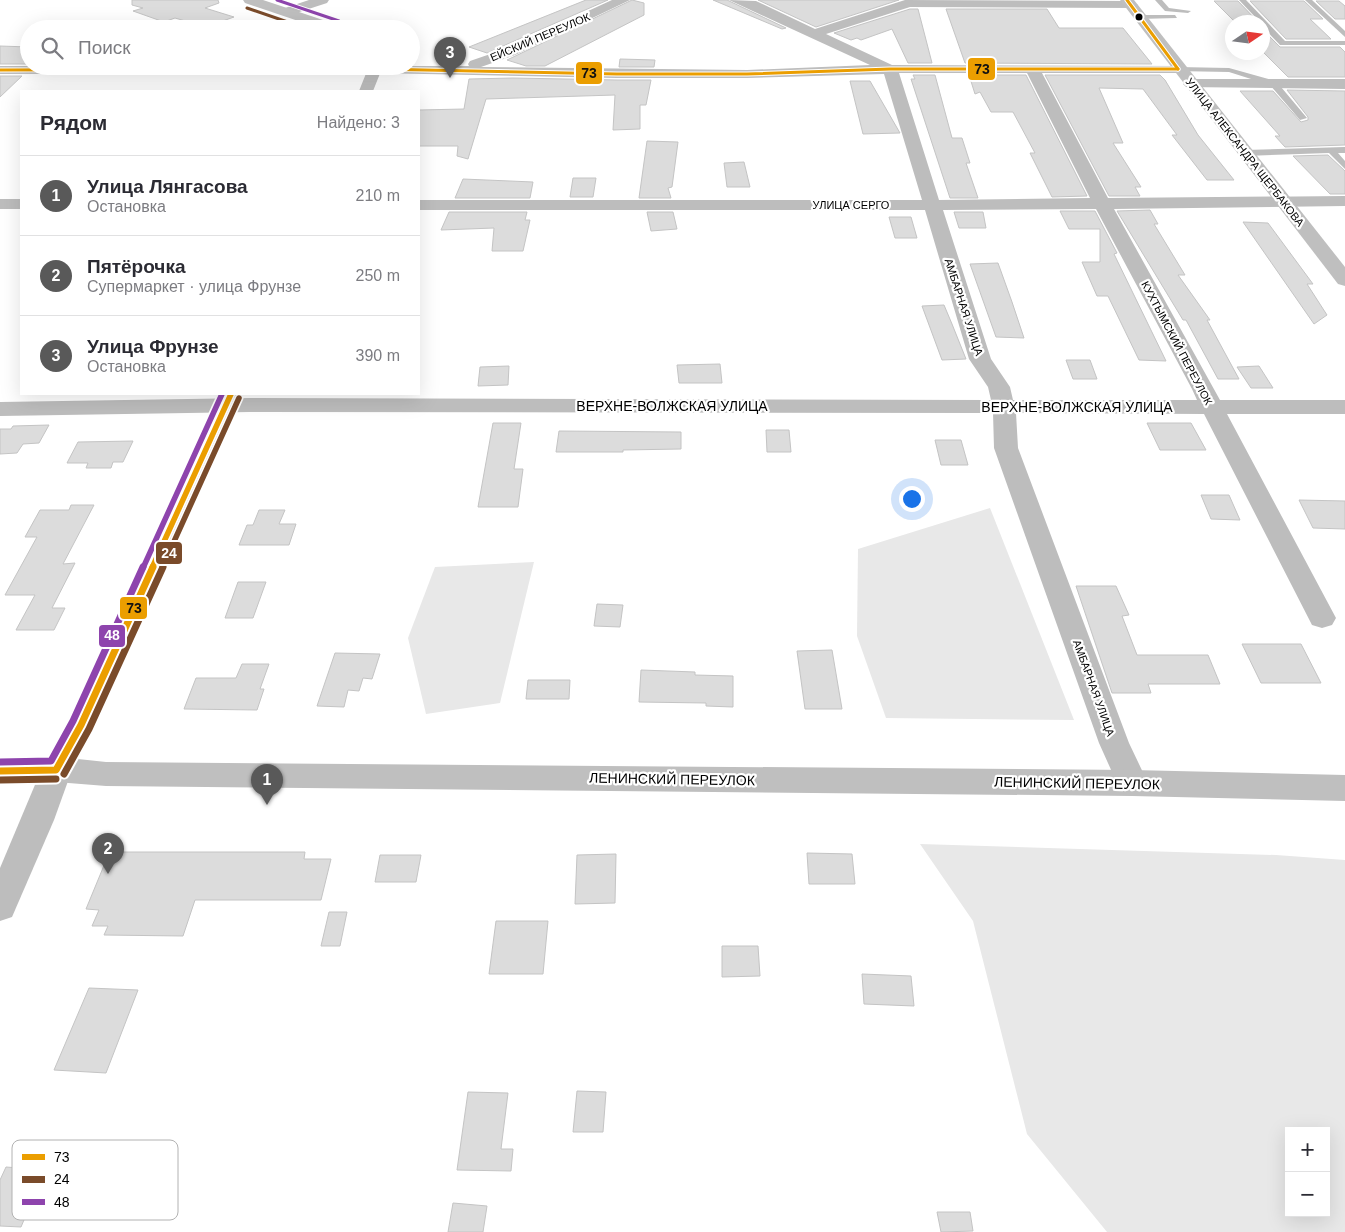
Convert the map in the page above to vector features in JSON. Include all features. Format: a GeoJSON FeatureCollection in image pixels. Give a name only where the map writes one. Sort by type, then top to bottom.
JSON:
{"type":"FeatureCollection","features":[{"type":"Feature","properties":{"kind":"street"},"geometry":{"type":"LineString","coordinates":[[250,0],[310,20]]}},
{"type":"Feature","properties":{"kind":"street"},"geometry":{"type":"LineString","coordinates":[[287,12],[322,0]]}},
{"type":"Feature","properties":{"kind":"street","name":"ЕЙСКИЙ ПЕРЕУЛОК"},"geometry":{"type":"LineString","coordinates":[[455,71],[510,52],[543,35],[623,0]]}},
{"type":"Feature","properties":{"kind":"street"},"geometry":{"type":"LineString","coordinates":[[751,1],[890,69]]}},
{"type":"Feature","properties":{"kind":"street"},"geometry":{"type":"LineString","coordinates":[[816,33],[909,3],[1129,2]]}},
{"type":"Feature","properties":{"kind":"street","name":"УЛИЦА АЛЕКСАНДРА ЩЕРБАКОВА"},"geometry":{"type":"LineString","coordinates":[[1129,2],[1178,69],[1345,280]]}},
{"type":"Feature","properties":{"kind":"street"},"geometry":{"type":"LineString","coordinates":[[420,70],[747,74],[890,69],[1178,69]]}},
{"type":"Feature","properties":{"kind":"street","name":"АМБАРНАЯ УЛИЦА"},"geometry":{"type":"LineString","coordinates":[[890,69],[980,359],[999,386],[1004,407],[1006,448],[1114,743],[1132,784]]}},
{"type":"Feature","properties":{"kind":"street","name":"КУХТЫМСКИЙ ПЕРЕУЛОК"},"geometry":{"type":"LineString","coordinates":[[1032,69],[1322,618]]}},
{"type":"Feature","properties":{"kind":"street"},"geometry":{"type":"LineString","coordinates":[[0,70],[20,70]]}},
{"type":"Feature","properties":{"kind":"street"},"geometry":{"type":"LineString","coordinates":[[366,90],[373,75]]}},
{"type":"Feature","properties":{"kind":"street"},"geometry":{"type":"LineString","coordinates":[[1191,84],[1345,84]]}},
{"type":"Feature","properties":{"kind":"street","name":"УЛИЦА СЕРГО"},"geometry":{"type":"LineString","coordinates":[[420,205],[931,205],[1345,201]]}},
{"type":"Feature","properties":{"kind":"street"},"geometry":{"type":"LineString","coordinates":[[0,204],[20,204]]}},
{"type":"Feature","properties":{"kind":"street"},"geometry":{"type":"LineString","coordinates":[[0,906],[38,820],[56,770],[81,725],[228,400]]}},
{"type":"Feature","properties":{"kind":"street","name":"ВЕРХНЕ-ВОЛЖСКАЯ УЛИЦА"},"geometry":{"type":"LineString","coordinates":[[0,409],[228,400],[1004,407],[1345,407]]}},
{"type":"Feature","properties":{"kind":"street","name":"ЛЕНИНСКИЙ ПЕРЕУЛОК"},"geometry":{"type":"LineString","coordinates":[[0,771],[56,770],[113,774],[1132,784],[1345,788]]}},
{"type":"Feature","properties":{"kind":"lane"},"geometry":{"type":"LineString","coordinates":[[1158,0],[1167,10],[1188,11]]}},
{"type":"Feature","properties":{"kind":"lane"},"geometry":{"type":"LineString","coordinates":[[1242,0],[1282,43],[1345,43]]}},
{"type":"Feature","properties":{"kind":"lane"},"geometry":{"type":"LineString","coordinates":[[1308,0],[1345,35]]}},
{"type":"Feature","properties":{"kind":"lane"},"geometry":{"type":"LineString","coordinates":[[1139,17],[1175,17]]}},
{"type":"Feature","properties":{"kind":"lane"},"geometry":{"type":"LineString","coordinates":[[1178,69],[1229,70],[1273,83],[1303,118]]}},
{"type":"Feature","properties":{"kind":"lane"},"geometry":{"type":"LineString","coordinates":[[1331,150],[1345,166]]}},
{"type":"Feature","properties":{"kind":"lane"},"geometry":{"type":"LineString","coordinates":[[1245,153],[1345,150]]}},
{"type":"Feature","properties":{"kind":"shaded area"},"geometry":{"type":"Polygon","coordinates":[[[990,508],[1074,720],[886,718],[857,636],[858,549],[990,508]]]}},
{"type":"Feature","properties":{"kind":"shaded area"},"geometry":{"type":"Polygon","coordinates":[[[534,562],[500,703],[426,714],[408,638],[435,567],[534,562]]]}},
{"type":"Feature","properties":{"kind":"shaded area"},"geometry":{"type":"Polygon","coordinates":[[[920,844],[1276,855],[1345,860],[1345,1232],[1107,1232],[1027,1134],[973,921],[920,844]]]}},
{"type":"Feature","properties":{"kind":"building"},"geometry":{"type":"Polygon","coordinates":[[[132,0],[218,0],[219,3],[205,8],[234,17],[226,20],[182,20],[175,18],[158,20],[133,11],[143,8],[132,5],[132,0]]]}},
{"type":"Feature","properties":{"kind":"building"},"geometry":{"type":"Polygon","coordinates":[[[586,0],[608,0],[487,53],[469,47],[586,0]]]}},
{"type":"Feature","properties":{"kind":"building"},"geometry":{"type":"Polygon","coordinates":[[[632,0],[644,3],[644,15],[545,66],[526,66],[507,60],[632,0]]]}},
{"type":"Feature","properties":{"kind":"building"},"geometry":{"type":"Polygon","coordinates":[[[713,0],[727,0],[786,28],[782,29],[713,0]]]}},
{"type":"Feature","properties":{"kind":"building"},"geometry":{"type":"Polygon","coordinates":[[[758,0],[899,0],[816,27],[758,0]]]}},
{"type":"Feature","properties":{"kind":"building"},"geometry":{"type":"Polygon","coordinates":[[[1214,1],[1238,1],[1251,15],[1228,15],[1214,1]]]}},
{"type":"Feature","properties":{"kind":"building"},"geometry":{"type":"Polygon","coordinates":[[[1250,1],[1304,1],[1323,19],[1310,19],[1331,39],[1286,39],[1270,22],[1270,15],[1263,15],[1250,1]]]}},
{"type":"Feature","properties":{"kind":"building"},"geometry":{"type":"Polygon","coordinates":[[[1316,1],[1339,1],[1345,6],[1345,19],[1335,19],[1316,1]]]}},
{"type":"Feature","properties":{"kind":"building"},"geometry":{"type":"Polygon","coordinates":[[[910,9],[918,9],[932,63],[908,63],[892,29],[861,40],[857,38],[851,40],[834,33],[910,9]]]}},
{"type":"Feature","properties":{"kind":"building"},"geometry":{"type":"Polygon","coordinates":[[[946,9],[1047,9],[1059,28],[1123,28],[1152,64],[965,63],[946,9]]]}},
{"type":"Feature","properties":{"kind":"building"},"geometry":{"type":"Polygon","coordinates":[[[1270,37],[1280,47],[1340,47],[1345,52],[1345,77],[1288,77],[1270,59],[1270,37]]]}},
{"type":"Feature","properties":{"kind":"building"},"geometry":{"type":"Polygon","coordinates":[[[0,46],[20,47],[20,64],[0,64],[0,46]]]}},
{"type":"Feature","properties":{"kind":"building"},"geometry":{"type":"Polygon","coordinates":[[[620,59],[655,60],[654,67],[619,67],[620,59]]]}},
{"type":"Feature","properties":{"kind":"building"},"geometry":{"type":"Polygon","coordinates":[[[913,75],[935,75],[952,138],[962,138],[970,163],[966,163],[978,198],[950,198],[911,79],[915,79],[913,75]]]}},
{"type":"Feature","properties":{"kind":"building"},"geometry":{"type":"Polygon","coordinates":[[[969,75],[1026,75],[1087,196],[1052,197],[1030,153],[1035,153],[1013,112],[991,112],[980,92],[975,94],[969,75]]]}},
{"type":"Feature","properties":{"kind":"building"},"geometry":{"type":"Polygon","coordinates":[[[1045,75],[1160,75],[1165,80],[1198,135],[1234,180],[1207,180],[1172,135],[1177,135],[1143,89],[1099,88],[1123,143],[1113,143],[1141,187],[1135,187],[1140,196],[1109,196],[1045,75]]]}},
{"type":"Feature","properties":{"kind":"building"},"geometry":{"type":"Polygon","coordinates":[[[0,76],[22,76],[0,97],[0,76]]]}},
{"type":"Feature","properties":{"kind":"building"},"geometry":{"type":"Polygon","coordinates":[[[469,79],[651,80],[646,105],[640,105],[640,129],[613,130],[615,95],[486,99],[468,159],[457,156],[458,146],[420,146],[420,110],[464,109],[469,79]]]}},
{"type":"Feature","properties":{"kind":"building"},"geometry":{"type":"Polygon","coordinates":[[[850,81],[870,81],[900,133],[863,134],[850,81]]]}},
{"type":"Feature","properties":{"kind":"building"},"geometry":{"type":"Polygon","coordinates":[[[1287,90],[1345,91],[1345,145],[1285,147],[1275,136],[1280,136],[1240,91],[1273,91],[1301,122],[1308,120],[1308,117],[1287,90]]]}},
{"type":"Feature","properties":{"kind":"building"},"geometry":{"type":"Polygon","coordinates":[[[647,141],[678,142],[672,187],[668,188],[671,198],[639,198],[647,141]]]}},
{"type":"Feature","properties":{"kind":"building"},"geometry":{"type":"Polygon","coordinates":[[[1328,155],[1345,171],[1345,194],[1330,194],[1293,156],[1328,155]]]}},
{"type":"Feature","properties":{"kind":"building"},"geometry":{"type":"Polygon","coordinates":[[[744,162],[750,187],[727,187],[724,163],[744,162]]]}},
{"type":"Feature","properties":{"kind":"building"},"geometry":{"type":"Polygon","coordinates":[[[573,178],[596,178],[593,197],[570,197],[573,178]]]}},
{"type":"Feature","properties":{"kind":"building"},"geometry":{"type":"Polygon","coordinates":[[[463,179],[533,182],[530,198],[455,198],[463,179]]]}},
{"type":"Feature","properties":{"kind":"building"},"geometry":{"type":"Polygon","coordinates":[[[1150,210],[1158,224],[1154,224],[1185,275],[1178,275],[1210,320],[1207,320],[1239,379],[1218,379],[1186,320],[1183,320],[1117,211],[1150,210]]]}},
{"type":"Feature","properties":{"kind":"building"},"geometry":{"type":"Polygon","coordinates":[[[1060,211],[1095,211],[1117,253],[1114,254],[1166,361],[1139,360],[1108,296],[1097,296],[1082,262],[1100,262],[1100,229],[1069,229],[1060,211]]]}},
{"type":"Feature","properties":{"kind":"building"},"geometry":{"type":"Polygon","coordinates":[[[449,212],[527,212],[525,220],[530,220],[523,251],[492,251],[494,228],[441,230],[449,212]]]}},
{"type":"Feature","properties":{"kind":"building"},"geometry":{"type":"Polygon","coordinates":[[[647,212],[673,212],[677,229],[651,231],[647,212]]]}},
{"type":"Feature","properties":{"kind":"building"},"geometry":{"type":"Polygon","coordinates":[[[954,212],[983,212],[986,228],[959,228],[954,212]]]}},
{"type":"Feature","properties":{"kind":"building"},"geometry":{"type":"Polygon","coordinates":[[[889,217],[911,217],[917,238],[895,238],[889,217]]]}},
{"type":"Feature","properties":{"kind":"building"},"geometry":{"type":"Polygon","coordinates":[[[1243,222],[1268,223],[1313,284],[1307,284],[1327,315],[1314,324],[1243,222]]]}},
{"type":"Feature","properties":{"kind":"building"},"geometry":{"type":"Polygon","coordinates":[[[998,263],[1024,338],[996,337],[970,264],[998,263]]]}},
{"type":"Feature","properties":{"kind":"building"},"geometry":{"type":"Polygon","coordinates":[[[944,305],[966,359],[942,360],[922,306],[944,305]]]}},
{"type":"Feature","properties":{"kind":"building"},"geometry":{"type":"Polygon","coordinates":[[[1066,360],[1090,360],[1097,379],[1073,379],[1066,360]]]}},
{"type":"Feature","properties":{"kind":"building"},"geometry":{"type":"Polygon","coordinates":[[[720,364],[722,383],[679,383],[677,365],[720,364]]]}},
{"type":"Feature","properties":{"kind":"building"},"geometry":{"type":"Polygon","coordinates":[[[509,366],[508,385],[478,386],[480,367],[509,366]]]}},
{"type":"Feature","properties":{"kind":"building"},"geometry":{"type":"Polygon","coordinates":[[[1259,366],[1273,388],[1251,388],[1237,367],[1259,366]]]}},
{"type":"Feature","properties":{"kind":"building"},"geometry":{"type":"Polygon","coordinates":[[[493,423],[521,423],[514,469],[523,469],[518,507],[478,507],[493,423]]]}},
{"type":"Feature","properties":{"kind":"building"},"geometry":{"type":"Polygon","coordinates":[[[1147,423],[1191,423],[1206,450],[1160,450],[1147,423]]]}},
{"type":"Feature","properties":{"kind":"building"},"geometry":{"type":"Polygon","coordinates":[[[49,425],[39,443],[23,444],[17,453],[0,454],[0,429],[11,429],[13,426],[49,425]]]}},
{"type":"Feature","properties":{"kind":"building"},"geometry":{"type":"Polygon","coordinates":[[[766,430],[789,430],[791,452],[767,452],[766,430]]]}},
{"type":"Feature","properties":{"kind":"building"},"geometry":{"type":"Polygon","coordinates":[[[559,431],[681,432],[681,449],[623,450],[623,452],[556,452],[559,431]]]}},
{"type":"Feature","properties":{"kind":"building"},"geometry":{"type":"Polygon","coordinates":[[[935,440],[961,440],[968,465],[941,465],[935,440]]]}},
{"type":"Feature","properties":{"kind":"building"},"geometry":{"type":"Polygon","coordinates":[[[133,441],[123,462],[113,462],[111,468],[86,468],[88,463],[67,463],[78,442],[133,441]]]}},
{"type":"Feature","properties":{"kind":"building"},"geometry":{"type":"Polygon","coordinates":[[[1201,495],[1229,495],[1240,520],[1211,519],[1201,495]]]}},
{"type":"Feature","properties":{"kind":"building"},"geometry":{"type":"Polygon","coordinates":[[[1299,500],[1345,501],[1345,529],[1313,528],[1299,500]]]}},
{"type":"Feature","properties":{"kind":"building"},"geometry":{"type":"Polygon","coordinates":[[[71,505],[94,505],[63,564],[75,563],[52,608],[65,608],[54,630],[16,630],[35,595],[5,595],[37,537],[25,537],[40,510],[69,510],[71,505]]]}},
{"type":"Feature","properties":{"kind":"building"},"geometry":{"type":"Polygon","coordinates":[[[259,510],[285,510],[279,524],[296,524],[289,545],[239,545],[247,525],[253,525],[259,510]]]}},
{"type":"Feature","properties":{"kind":"building"},"geometry":{"type":"Polygon","coordinates":[[[238,582],[266,582],[253,618],[225,618],[238,582]]]}},
{"type":"Feature","properties":{"kind":"building"},"geometry":{"type":"Polygon","coordinates":[[[1076,586],[1116,586],[1129,615],[1122,616],[1137,655],[1208,655],[1220,684],[1148,684],[1151,693],[1112,693],[1076,586]]]}},
{"type":"Feature","properties":{"kind":"building"},"geometry":{"type":"Polygon","coordinates":[[[597,604],[623,605],[620,627],[594,626],[597,604]]]}},
{"type":"Feature","properties":{"kind":"building"},"geometry":{"type":"Polygon","coordinates":[[[1242,644],[1301,644],[1321,683],[1261,683],[1242,644]]]}},
{"type":"Feature","properties":{"kind":"building"},"geometry":{"type":"Polygon","coordinates":[[[832,650],[842,709],[805,709],[797,651],[832,650]]]}},
{"type":"Feature","properties":{"kind":"building"},"geometry":{"type":"Polygon","coordinates":[[[335,653],[380,654],[372,679],[363,678],[359,691],[348,690],[344,707],[317,706],[335,653]]]}},
{"type":"Feature","properties":{"kind":"building"},"geometry":{"type":"Polygon","coordinates":[[[242,664],[269,664],[260,689],[264,689],[257,710],[184,709],[196,678],[236,678],[242,664]]]}},
{"type":"Feature","properties":{"kind":"building"},"geometry":{"type":"Polygon","coordinates":[[[641,670],[695,672],[695,675],[733,676],[733,707],[706,706],[706,703],[639,702],[641,670]]]}},
{"type":"Feature","properties":{"kind":"building"},"geometry":{"type":"Polygon","coordinates":[[[528,680],[570,680],[569,699],[526,699],[528,680]]]}},
{"type":"Feature","properties":{"kind":"building"},"geometry":{"type":"Polygon","coordinates":[[[121,852],[305,852],[304,859],[331,859],[321,900],[195,900],[183,936],[104,935],[108,926],[92,926],[99,910],[86,909],[105,863],[121,852]]]}},
{"type":"Feature","properties":{"kind":"building"},"geometry":{"type":"Polygon","coordinates":[[[807,853],[852,854],[855,884],[809,884],[807,853]]]}},
{"type":"Feature","properties":{"kind":"building"},"geometry":{"type":"Polygon","coordinates":[[[616,854],[615,903],[575,904],[577,855],[616,854]]]}},
{"type":"Feature","properties":{"kind":"building"},"geometry":{"type":"Polygon","coordinates":[[[380,855],[421,855],[416,882],[375,882],[380,855]]]}},
{"type":"Feature","properties":{"kind":"building"},"geometry":{"type":"Polygon","coordinates":[[[329,912],[347,912],[340,946],[321,946],[329,912]]]}},
{"type":"Feature","properties":{"kind":"building"},"geometry":{"type":"Polygon","coordinates":[[[496,921],[548,921],[543,974],[489,974],[496,921]]]}},
{"type":"Feature","properties":{"kind":"building"},"geometry":{"type":"Polygon","coordinates":[[[722,946],[758,946],[760,976],[722,977],[722,946]]]}},
{"type":"Feature","properties":{"kind":"building"},"geometry":{"type":"Polygon","coordinates":[[[862,974],[911,976],[914,1006],[864,1004],[862,974]]]}},
{"type":"Feature","properties":{"kind":"building"},"geometry":{"type":"Polygon","coordinates":[[[89,988],[138,990],[106,1073],[54,1070],[89,988]]]}},
{"type":"Feature","properties":{"kind":"building"},"geometry":{"type":"Polygon","coordinates":[[[577,1091],[606,1092],[603,1132],[573,1132],[577,1091]]]}},
{"type":"Feature","properties":{"kind":"building"},"geometry":{"type":"Polygon","coordinates":[[[468,1092],[508,1093],[501,1149],[513,1149],[511,1171],[457,1170],[468,1092]]]}},
{"type":"Feature","properties":{"kind":"building"},"geometry":{"type":"Polygon","coordinates":[[[6,1167],[12,1167],[12,1220],[24,1220],[21,1227],[0,1226],[0,1180],[6,1167]]]}},
{"type":"Feature","properties":{"kind":"building"},"geometry":{"type":"Polygon","coordinates":[[[453,1203],[487,1206],[483,1232],[448,1232],[453,1203]]]}},
{"type":"Feature","properties":{"kind":"building"},"geometry":{"type":"Polygon","coordinates":[[[937,1212],[970,1212],[973,1231],[941,1232],[937,1212]]]}},
{"type":"Feature","properties":{"kind":"transit line","name":"48"},"geometry":{"type":"LineString","coordinates":[[277,0],[336,20]]}},
{"type":"Feature","properties":{"kind":"transit line","name":"73"},"geometry":{"type":"LineString","coordinates":[[1127,0],[1178,69]]}},
{"type":"Feature","properties":{"kind":"transit line","name":"24"},"geometry":{"type":"LineString","coordinates":[[247,8],[282,20]]}},
{"type":"Feature","properties":{"kind":"transit line","name":"73"},"geometry":{"type":"LineString","coordinates":[[420,70],[617,74],[747,74],[890,69],[1178,69]]}},
{"type":"Feature","properties":{"kind":"transit line","name":"73"},"geometry":{"type":"LineString","coordinates":[[0,70],[20,70]]}},
{"type":"Feature","properties":{"kind":"transit line","name":"48"},"geometry":{"type":"LineString","coordinates":[[0,762],[51,761],[73,721],[222,395]]}},
{"type":"Feature","properties":{"kind":"transit line","name":"73"},"geometry":{"type":"LineString","coordinates":[[0,771],[56,770],[81,725],[231,395]]}},
{"type":"Feature","properties":{"kind":"transit line","name":"24"},"geometry":{"type":"LineString","coordinates":[[64,774],[89,729],[239,398]]}},
{"type":"Feature","properties":{"kind":"transit line","name":"24"},"geometry":{"type":"LineString","coordinates":[[0,780],[56,779]]}},
{"type":"Feature","properties":{"kind":"place","name":"Улица Фрунзе"},"geometry":{"type":"Point","coordinates":[450,78]}},
{"type":"Feature","properties":{"kind":"place","name":"Улица Лянгасова"},"geometry":{"type":"Point","coordinates":[267,805]}},
{"type":"Feature","properties":{"kind":"place","name":"Пятёрочка"},"geometry":{"type":"Point","coordinates":[108,874]}}]}
